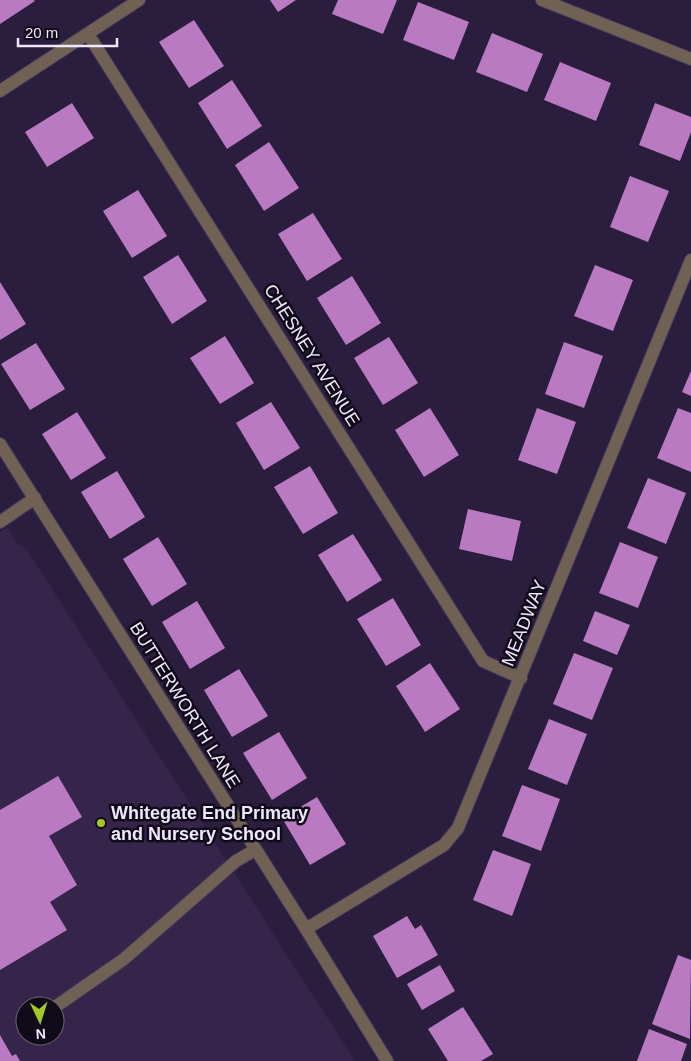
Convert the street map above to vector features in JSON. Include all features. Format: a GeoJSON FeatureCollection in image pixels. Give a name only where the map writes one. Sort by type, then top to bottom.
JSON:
{"type":"FeatureCollection","features":[{"type":"Feature","properties":{"kind":"street"},"geometry":{"type":"LineString","coordinates":[[0,92],[139,0]]}},
{"type":"Feature","properties":{"kind":"street"},"geometry":{"type":"LineString","coordinates":[[542,0],[691,59]]}},
{"type":"Feature","properties":{"kind":"street","name":"CHESNEY AVENUE"},"geometry":{"type":"LineString","coordinates":[[88,34],[483,661],[521,678]]}},
{"type":"Feature","properties":{"kind":"street","name":"MEADWAY"},"geometry":{"type":"LineString","coordinates":[[306,930],[444,845],[458,828],[691,260]]}},
{"type":"Feature","properties":{"kind":"street","name":"BUTTERWORTH LANE"},"geometry":{"type":"LineString","coordinates":[[0,444],[387,1061]]}},
{"type":"Feature","properties":{"kind":"street"},"geometry":{"type":"LineString","coordinates":[[0,522],[34,498]]}},
{"type":"Feature","properties":{"kind":"street"},"geometry":{"type":"LineString","coordinates":[[65,1000],[124,959],[236,861],[255,850]]}},
{"type":"Feature","properties":{"kind":"shaded area","name":"Whitegate End Primary and Nursery School"},"geometry":{"type":"Polygon","coordinates":[[[8,527],[16,542],[27,550],[355,1061],[0,1061],[0,532],[8,527]]]}},
{"type":"Feature","properties":{"kind":"building"},"geometry":{"type":"Polygon","coordinates":[[[0,0],[34,0],[35,1],[0,24],[0,0]]]}},
{"type":"Feature","properties":{"kind":"building"},"geometry":{"type":"Polygon","coordinates":[[[270,0],[296,0],[278,12],[270,0]]]}},
{"type":"Feature","properties":{"kind":"building"},"geometry":{"type":"Polygon","coordinates":[[[338,0],[397,0],[383,34],[332,14],[338,0]]]}},
{"type":"Feature","properties":{"kind":"building"},"geometry":{"type":"Polygon","coordinates":[[[418,2],[469,22],[454,60],[403,40],[418,2]]]}},
{"type":"Feature","properties":{"kind":"building"},"geometry":{"type":"Polygon","coordinates":[[[194,20],[224,66],[189,88],[159,42],[194,20]]]}},
{"type":"Feature","properties":{"kind":"building"},"geometry":{"type":"Polygon","coordinates":[[[492,33],[543,54],[527,92],[476,72],[492,33]]]}},
{"type":"Feature","properties":{"kind":"building"},"geometry":{"type":"Polygon","coordinates":[[[560,62],[611,83],[596,121],[544,100],[560,62]]]}},
{"type":"Feature","properties":{"kind":"building"},"geometry":{"type":"Polygon","coordinates":[[[232,80],[262,126],[227,149],[198,103],[232,80]]]}},
{"type":"Feature","properties":{"kind":"building"},"geometry":{"type":"Polygon","coordinates":[[[72,103],[94,138],[47,167],[25,132],[72,103]]]}},
{"type":"Feature","properties":{"kind":"building"},"geometry":{"type":"Polygon","coordinates":[[[655,103],[691,117],[691,132],[680,161],[639,145],[655,103]]]}},
{"type":"Feature","properties":{"kind":"building"},"geometry":{"type":"Polygon","coordinates":[[[269,142],[299,188],[264,211],[235,165],[269,142]]]}},
{"type":"Feature","properties":{"kind":"building"},"geometry":{"type":"Polygon","coordinates":[[[630,176],[669,191],[648,242],[610,227],[630,176]]]}},
{"type":"Feature","properties":{"kind":"building"},"geometry":{"type":"Polygon","coordinates":[[[138,190],[167,236],[132,258],[103,211],[138,190]]]}},
{"type":"Feature","properties":{"kind":"building"},"geometry":{"type":"Polygon","coordinates":[[[313,213],[342,259],[307,281],[278,234],[313,213]]]}},
{"type":"Feature","properties":{"kind":"building"},"geometry":{"type":"Polygon","coordinates":[[[178,255],[207,301],[172,324],[143,277],[178,255]]]}},
{"type":"Feature","properties":{"kind":"building"},"geometry":{"type":"Polygon","coordinates":[[[595,265],[633,280],[613,331],[574,316],[595,265]]]}},
{"type":"Feature","properties":{"kind":"building"},"geometry":{"type":"Polygon","coordinates":[[[352,276],[381,323],[346,345],[317,298],[352,276]]]}},
{"type":"Feature","properties":{"kind":"building"},"geometry":{"type":"Polygon","coordinates":[[[0,282],[26,324],[0,340],[0,282]]]}},
{"type":"Feature","properties":{"kind":"building"},"geometry":{"type":"Polygon","coordinates":[[[225,336],[254,383],[220,404],[190,358],[225,336]]]}},
{"type":"Feature","properties":{"kind":"building"},"geometry":{"type":"Polygon","coordinates":[[[389,337],[418,383],[383,405],[354,358],[389,337]]]}},
{"type":"Feature","properties":{"kind":"building"},"geometry":{"type":"Polygon","coordinates":[[[564,342],[603,356],[584,408],[545,394],[564,342]]]}},
{"type":"Feature","properties":{"kind":"building"},"geometry":{"type":"Polygon","coordinates":[[[36,343],[65,389],[30,410],[1,364],[36,343]]]}},
{"type":"Feature","properties":{"kind":"building"},"geometry":{"type":"Polygon","coordinates":[[[691,371],[691,396],[682,392],[691,371]]]}},
{"type":"Feature","properties":{"kind":"building"},"geometry":{"type":"Polygon","coordinates":[[[271,402],[300,448],[264,470],[236,423],[271,402]]]}},
{"type":"Feature","properties":{"kind":"building"},"geometry":{"type":"Polygon","coordinates":[[[430,408],[459,455],[424,477],[395,430],[430,408]]]}},
{"type":"Feature","properties":{"kind":"building"},"geometry":{"type":"Polygon","coordinates":[[[537,408],[576,422],[557,474],[518,460],[537,408]]]}},
{"type":"Feature","properties":{"kind":"building"},"geometry":{"type":"Polygon","coordinates":[[[678,408],[691,413],[691,472],[657,458],[678,408]]]}},
{"type":"Feature","properties":{"kind":"building"},"geometry":{"type":"Polygon","coordinates":[[[77,412],[106,458],[71,480],[42,434],[77,412]]]}},
{"type":"Feature","properties":{"kind":"building"},"geometry":{"type":"Polygon","coordinates":[[[310,466],[338,513],[303,534],[274,487],[310,466]]]}},
{"type":"Feature","properties":{"kind":"building"},"geometry":{"type":"Polygon","coordinates":[[[117,471],[145,517],[110,539],[81,492],[117,471]]]}},
{"type":"Feature","properties":{"kind":"building"},"geometry":{"type":"Polygon","coordinates":[[[648,478],[686,493],[666,544],[627,528],[648,478]]]}},
{"type":"Feature","properties":{"kind":"building"},"geometry":{"type":"Polygon","coordinates":[[[468,509],[521,521],[512,561],[459,549],[468,509]]]}},
{"type":"Feature","properties":{"kind":"building"},"geometry":{"type":"Polygon","coordinates":[[[353,534],[382,580],[347,602],[318,555],[353,534]]]}},
{"type":"Feature","properties":{"kind":"building"},"geometry":{"type":"Polygon","coordinates":[[[158,537],[187,584],[152,606],[123,559],[158,537]]]}},
{"type":"Feature","properties":{"kind":"building"},"geometry":{"type":"Polygon","coordinates":[[[620,542],[658,557],[638,608],[599,593],[620,542]]]}},
{"type":"Feature","properties":{"kind":"building"},"geometry":{"type":"Polygon","coordinates":[[[393,598],[421,645],[386,666],[357,619],[393,598]]]}},
{"type":"Feature","properties":{"kind":"building"},"geometry":{"type":"Polygon","coordinates":[[[197,601],[225,648],[190,669],[162,622],[197,601]]]}},
{"type":"Feature","properties":{"kind":"building"},"geometry":{"type":"Polygon","coordinates":[[[595,611],[630,625],[617,655],[583,641],[595,611]]]}},
{"type":"Feature","properties":{"kind":"building"},"geometry":{"type":"Polygon","coordinates":[[[574,653],[613,668],[592,720],[553,704],[574,653]]]}},
{"type":"Feature","properties":{"kind":"building"},"geometry":{"type":"Polygon","coordinates":[[[430,663],[460,709],[425,732],[396,686],[430,663]]]}},
{"type":"Feature","properties":{"kind":"building"},"geometry":{"type":"Polygon","coordinates":[[[239,669],[268,716],[232,737],[204,690],[239,669]]]}},
{"type":"Feature","properties":{"kind":"building"},"geometry":{"type":"Polygon","coordinates":[[[549,719],[587,734],[567,785],[528,769],[549,719]]]}},
{"type":"Feature","properties":{"kind":"building"},"geometry":{"type":"Polygon","coordinates":[[[279,732],[307,778],[272,800],[243,753],[279,732]]]}},
{"type":"Feature","properties":{"kind":"building"},"geometry":{"type":"Polygon","coordinates":[[[58,776],[82,817],[49,836],[77,885],[50,902],[67,930],[0,970],[0,810],[58,776]]]}},
{"type":"Feature","properties":{"kind":"building"},"geometry":{"type":"Polygon","coordinates":[[[522,785],[560,799],[541,851],[502,836],[522,785]]]}},
{"type":"Feature","properties":{"kind":"building"},"geometry":{"type":"Polygon","coordinates":[[[317,797],[346,844],[310,865],[282,818],[317,797]]]}},
{"type":"Feature","properties":{"kind":"building"},"geometry":{"type":"Polygon","coordinates":[[[493,850],[531,864],[512,916],[473,900],[493,850]]]}},
{"type":"Feature","properties":{"kind":"building"},"geometry":{"type":"Polygon","coordinates":[[[407,916],[415,929],[421,925],[438,955],[397,978],[373,936],[407,916]]]}},
{"type":"Feature","properties":{"kind":"building"},"geometry":{"type":"Polygon","coordinates":[[[678,955],[691,960],[690,1039],[652,1024],[678,955]]]}},
{"type":"Feature","properties":{"kind":"building"},"geometry":{"type":"Polygon","coordinates":[[[440,965],[455,991],[422,1010],[407,984],[440,965]]]}},
{"type":"Feature","properties":{"kind":"building"},"geometry":{"type":"Polygon","coordinates":[[[463,1007],[493,1054],[481,1061],[448,1061],[428,1029],[463,1007]]]}},
{"type":"Feature","properties":{"kind":"building"},"geometry":{"type":"Polygon","coordinates":[[[649,1029],[687,1044],[681,1061],[637,1061],[649,1029]]]}},
{"type":"Feature","properties":{"kind":"building"},"geometry":{"type":"Polygon","coordinates":[[[0,1035],[12,1056],[16,1054],[20,1061],[0,1061],[0,1035]]]}},
{"type":"Feature","properties":{"kind":"place","name":"Whitegate End Primary and Nursery School"},"geometry":{"type":"Point","coordinates":[101,823]}}]}
